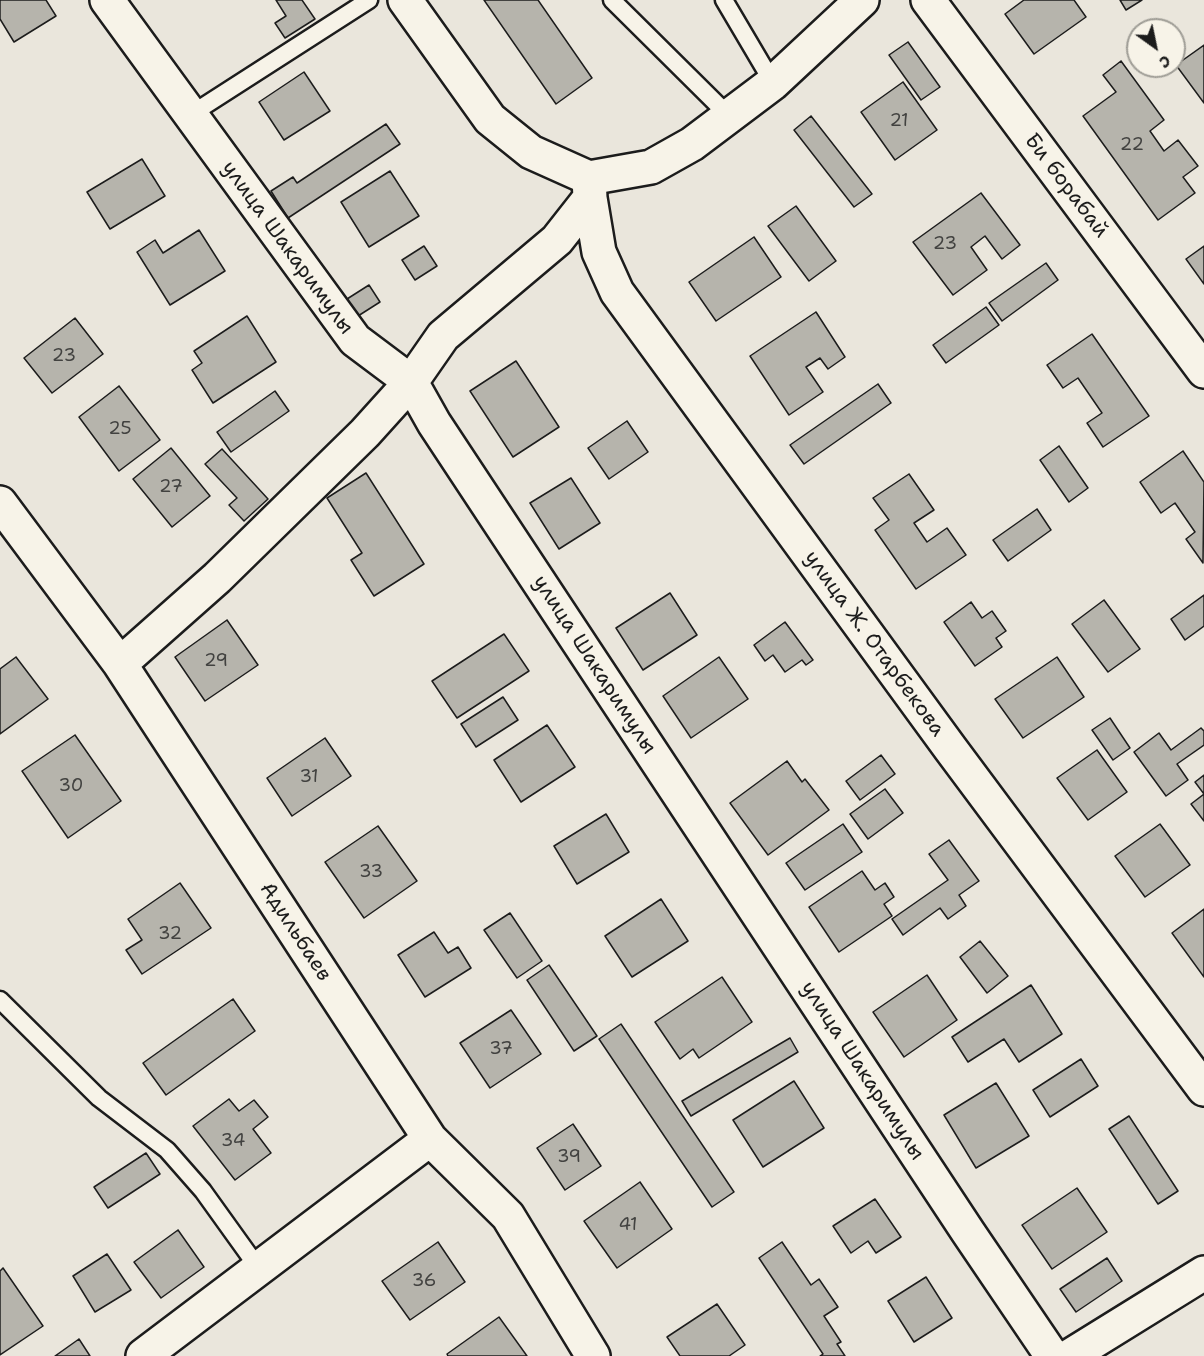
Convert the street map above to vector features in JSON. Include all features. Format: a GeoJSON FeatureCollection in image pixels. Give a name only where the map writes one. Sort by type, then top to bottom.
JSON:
{"type":"FeatureCollection","features":[{"type":"Feature","properties":{"kind":"street","name":"улица Шакаримулы"},"geometry":{"type":"LineString","coordinates":[[106,0],[355,340],[411,382],[441,433],[1052,1356]]}},
{"type":"Feature","properties":{"kind":"street"},"geometry":{"type":"LineString","coordinates":[[405,0],[490,119],[531,152],[589,188]]}},
{"type":"Feature","properties":{"kind":"street"},"geometry":{"type":"LineString","coordinates":[[120,664],[218,578],[365,433],[411,382],[443,336],[557,240],[589,188],[651,167],[692,144],[773,82],[862,0]]}},
{"type":"Feature","properties":{"kind":"street","name":"Би борабай"},"geometry":{"type":"LineString","coordinates":[[928,0],[1204,371]]}},
{"type":"Feature","properties":{"kind":"street","name":"улица Ж. Отарбекова"},"geometry":{"type":"LineString","coordinates":[[589,188],[599,252],[617,292],[936,729],[1204,1089]]}},
{"type":"Feature","properties":{"kind":"street","name":"Адильбаев"},"geometry":{"type":"LineString","coordinates":[[0,503],[120,664],[430,1139],[508,1216],[593,1356]]}},
{"type":"Feature","properties":{"kind":"street"},"geometry":{"type":"LineString","coordinates":[[143,1356],[430,1139]]}},
{"type":"Feature","properties":{"kind":"street"},"geometry":{"type":"LineString","coordinates":[[1070,1356],[1204,1273]]}},
{"type":"Feature","properties":{"kind":"lane"},"geometry":{"type":"LineString","coordinates":[[190,115],[369,0]]}},
{"type":"Feature","properties":{"kind":"lane"},"geometry":{"type":"LineString","coordinates":[[612,0],[730,117]]}},
{"type":"Feature","properties":{"kind":"lane"},"geometry":{"type":"LineString","coordinates":[[724,0],[773,82]]}},
{"type":"Feature","properties":{"kind":"lane"},"geometry":{"type":"LineString","coordinates":[[0,1000],[99,1098],[167,1150],[203,1191],[259,1269]]}},
{"type":"Feature","properties":{"kind":"building"},"geometry":{"type":"Polygon","coordinates":[[[0,0],[46,0],[56,16],[14,42],[0,19],[0,0]]]}},
{"type":"Feature","properties":{"kind":"building"},"geometry":{"type":"Polygon","coordinates":[[[276,0],[302,0],[315,19],[285,38],[275,23],[286,16],[276,0]]]}},
{"type":"Feature","properties":{"kind":"building"},"geometry":{"type":"Polygon","coordinates":[[[484,0],[538,0],[592,78],[556,104],[484,0]]]}},
{"type":"Feature","properties":{"kind":"building"},"geometry":{"type":"Polygon","coordinates":[[[1024,0],[1074,0],[1086,17],[1034,54],[1005,14],[1024,0]]]}},
{"type":"Feature","properties":{"kind":"building"},"geometry":{"type":"Polygon","coordinates":[[[1120,0],[1142,0],[1126,10],[1120,0]]]}},
{"type":"Feature","properties":{"kind":"building"},"geometry":{"type":"Polygon","coordinates":[[[908,42],[940,87],[921,100],[889,55],[908,42]]]}},
{"type":"Feature","properties":{"kind":"building"},"geometry":{"type":"Polygon","coordinates":[[[1204,45],[1204,103],[1186,78],[1186,58],[1204,45]]]}},
{"type":"Feature","properties":{"kind":"building"},"geometry":{"type":"Polygon","coordinates":[[[1121,61],[1126,68],[1126,78],[1133,78],[1164,120],[1150,131],[1164,151],[1178,140],[1198,166],[1183,177],[1195,193],[1158,220],[1083,116],[1116,92],[1103,75],[1121,61]]]}},
{"type":"Feature","properties":{"kind":"building"},"geometry":{"type":"Polygon","coordinates":[[[304,72],[330,111],[284,140],[259,102],[304,72]]]}},
{"type":"Feature","properties":{"kind":"building"},"geometry":{"type":"Polygon","coordinates":[[[903,82],[937,130],[895,160],[861,112],[903,82]]]}},
{"type":"Feature","properties":{"kind":"building"},"geometry":{"type":"Polygon","coordinates":[[[811,116],[872,194],[854,207],[794,130],[811,116]]]}},
{"type":"Feature","properties":{"kind":"building"},"geometry":{"type":"Polygon","coordinates":[[[386,124],[400,144],[288,218],[271,191],[293,177],[297,183],[386,124]]]}},
{"type":"Feature","properties":{"kind":"building"},"geometry":{"type":"Polygon","coordinates":[[[142,159],[165,196],[110,229],[87,192],[142,159]]]}},
{"type":"Feature","properties":{"kind":"building"},"geometry":{"type":"Polygon","coordinates":[[[390,171],[419,216],[369,247],[341,202],[390,171]]]}},
{"type":"Feature","properties":{"kind":"building"},"geometry":{"type":"Polygon","coordinates":[[[981,193],[1020,245],[1002,259],[985,236],[971,247],[987,270],[953,295],[913,242],[981,193]]]}},
{"type":"Feature","properties":{"kind":"building"},"geometry":{"type":"Polygon","coordinates":[[[796,206],[836,261],[809,281],[768,226],[796,206]]]}},
{"type":"Feature","properties":{"kind":"building"},"geometry":{"type":"Polygon","coordinates":[[[199,230],[225,271],[170,305],[137,252],[155,240],[163,253],[199,230]]]}},
{"type":"Feature","properties":{"kind":"building"},"geometry":{"type":"Polygon","coordinates":[[[754,237],[781,277],[716,321],[689,282],[754,237]]]}},
{"type":"Feature","properties":{"kind":"building"},"geometry":{"type":"Polygon","coordinates":[[[424,246],[437,266],[415,280],[402,260],[424,246]]]}},
{"type":"Feature","properties":{"kind":"building"},"geometry":{"type":"Polygon","coordinates":[[[1204,246],[1204,284],[1186,259],[1204,246]]]}},
{"type":"Feature","properties":{"kind":"building"},"geometry":{"type":"Polygon","coordinates":[[[1046,263],[1058,280],[1002,321],[989,303],[1046,263]]]}},
{"type":"Feature","properties":{"kind":"building"},"geometry":{"type":"Polygon","coordinates":[[[369,285],[380,302],[358,316],[347,299],[369,285]]]}},
{"type":"Feature","properties":{"kind":"building"},"geometry":{"type":"Polygon","coordinates":[[[986,307],[999,325],[946,363],[933,345],[986,307]]]}},
{"type":"Feature","properties":{"kind":"building"},"geometry":{"type":"Polygon","coordinates":[[[816,312],[845,357],[828,369],[820,358],[806,367],[823,392],[789,415],[750,356],[816,312]]]}},
{"type":"Feature","properties":{"kind":"building"},"geometry":{"type":"Polygon","coordinates":[[[247,316],[276,362],[213,403],[192,370],[202,363],[194,351],[247,316]]]}},
{"type":"Feature","properties":{"kind":"building"},"geometry":{"type":"Polygon","coordinates":[[[75,318],[103,354],[52,393],[24,358],[75,318]]]}},
{"type":"Feature","properties":{"kind":"building"},"geometry":{"type":"Polygon","coordinates":[[[1092,334],[1149,416],[1103,447],[1087,423],[1102,413],[1078,378],[1063,388],[1047,365],[1092,334]]]}},
{"type":"Feature","properties":{"kind":"building"},"geometry":{"type":"Polygon","coordinates":[[[516,361],[559,427],[513,457],[470,391],[516,361]]]}},
{"type":"Feature","properties":{"kind":"building"},"geometry":{"type":"Polygon","coordinates":[[[878,384],[891,403],[804,464],[790,445],[878,384]]]}},
{"type":"Feature","properties":{"kind":"building"},"geometry":{"type":"Polygon","coordinates":[[[119,386],[160,440],[119,471],[79,417],[119,386]]]}},
{"type":"Feature","properties":{"kind":"building"},"geometry":{"type":"Polygon","coordinates":[[[275,391],[289,411],[231,452],[217,432],[275,391]]]}},
{"type":"Feature","properties":{"kind":"building"},"geometry":{"type":"Polygon","coordinates":[[[627,421],[648,452],[609,479],[588,448],[627,421]]]}},
{"type":"Feature","properties":{"kind":"building"},"geometry":{"type":"Polygon","coordinates":[[[1059,446],[1088,488],[1069,502],[1040,460],[1059,446]]]}},
{"type":"Feature","properties":{"kind":"building"},"geometry":{"type":"Polygon","coordinates":[[[171,448],[210,496],[172,527],[133,479],[171,448]]]}},
{"type":"Feature","properties":{"kind":"building"},"geometry":{"type":"Polygon","coordinates":[[[222,449],[268,499],[244,521],[229,505],[237,498],[205,464],[222,449]]]}},
{"type":"Feature","properties":{"kind":"building"},"geometry":{"type":"Polygon","coordinates":[[[1183,451],[1204,482],[1203,563],[1186,539],[1195,532],[1175,503],[1161,513],[1140,482],[1183,451]]]}},
{"type":"Feature","properties":{"kind":"building"},"geometry":{"type":"Polygon","coordinates":[[[366,473],[424,564],[374,596],[351,560],[362,553],[327,498],[366,473]]]}},
{"type":"Feature","properties":{"kind":"building"},"geometry":{"type":"Polygon","coordinates":[[[909,474],[934,510],[914,523],[927,542],[947,528],[966,555],[916,589],[875,530],[889,520],[873,498],[909,474]]]}},
{"type":"Feature","properties":{"kind":"building"},"geometry":{"type":"Polygon","coordinates":[[[571,478],[600,523],[559,549],[530,503],[571,478]]]}},
{"type":"Feature","properties":{"kind":"building"},"geometry":{"type":"Polygon","coordinates":[[[1037,509],[1051,530],[1008,561],[993,540],[1037,509]]]}},
{"type":"Feature","properties":{"kind":"building"},"geometry":{"type":"Polygon","coordinates":[[[670,593],[697,635],[643,670],[616,628],[670,593]]]}},
{"type":"Feature","properties":{"kind":"building"},"geometry":{"type":"Polygon","coordinates":[[[1204,595],[1204,626],[1185,640],[1171,619],[1204,595]]]}},
{"type":"Feature","properties":{"kind":"building"},"geometry":{"type":"Polygon","coordinates":[[[1104,600],[1140,649],[1108,672],[1072,624],[1104,600]]]}},
{"type":"Feature","properties":{"kind":"building"},"geometry":{"type":"Polygon","coordinates":[[[971,602],[982,618],[992,611],[1006,631],[996,638],[1002,647],[975,666],[944,622],[971,602]]]}},
{"type":"Feature","properties":{"kind":"building"},"geometry":{"type":"Polygon","coordinates":[[[227,620],[258,665],[205,701],[175,657],[227,620]]]}},
{"type":"Feature","properties":{"kind":"building"},"geometry":{"type":"Polygon","coordinates":[[[785,622],[813,660],[806,665],[802,660],[785,672],[773,655],[765,661],[754,645],[785,622]]]}},
{"type":"Feature","properties":{"kind":"building"},"geometry":{"type":"Polygon","coordinates":[[[504,634],[529,671],[457,718],[432,681],[504,634]]]}},
{"type":"Feature","properties":{"kind":"building"},"geometry":{"type":"Polygon","coordinates":[[[16,657],[48,699],[0,734],[0,669],[16,657]]]}},
{"type":"Feature","properties":{"kind":"building"},"geometry":{"type":"Polygon","coordinates":[[[719,657],[748,699],[691,738],[663,696],[719,657]]]}},
{"type":"Feature","properties":{"kind":"building"},"geometry":{"type":"Polygon","coordinates":[[[1057,657],[1084,697],[1023,738],[995,699],[1057,657]]]}},
{"type":"Feature","properties":{"kind":"building"},"geometry":{"type":"Polygon","coordinates":[[[503,697],[518,720],[476,747],[461,724],[503,697]]]}},
{"type":"Feature","properties":{"kind":"building"},"geometry":{"type":"Polygon","coordinates":[[[1110,718],[1130,748],[1113,760],[1092,730],[1110,718]]]}},
{"type":"Feature","properties":{"kind":"building"},"geometry":{"type":"Polygon","coordinates":[[[547,725],[575,767],[521,802],[494,760],[547,725]]]}},
{"type":"Feature","properties":{"kind":"building"},"geometry":{"type":"Polygon","coordinates":[[[1201,728],[1204,731],[1204,745],[1177,764],[1188,780],[1166,796],[1134,752],[1159,733],[1171,750],[1201,728]]]}},
{"type":"Feature","properties":{"kind":"building"},"geometry":{"type":"Polygon","coordinates":[[[75,735],[121,801],[68,838],[22,771],[75,735]]]}},
{"type":"Feature","properties":{"kind":"building"},"geometry":{"type":"Polygon","coordinates":[[[325,738],[351,776],[292,816],[267,778],[325,738]]]}},
{"type":"Feature","properties":{"kind":"building"},"geometry":{"type":"Polygon","coordinates":[[[1097,750],[1127,792],[1088,820],[1057,778],[1097,750]]]}},
{"type":"Feature","properties":{"kind":"building"},"geometry":{"type":"Polygon","coordinates":[[[881,755],[895,774],[860,800],[846,781],[881,755]]]}},
{"type":"Feature","properties":{"kind":"building"},"geometry":{"type":"Polygon","coordinates":[[[787,761],[802,782],[805,779],[829,810],[768,855],[730,803],[787,761]]]}},
{"type":"Feature","properties":{"kind":"building"},"geometry":{"type":"Polygon","coordinates":[[[1204,775],[1204,794],[1195,782],[1204,775]]]}},
{"type":"Feature","properties":{"kind":"building"},"geometry":{"type":"Polygon","coordinates":[[[885,789],[903,813],[868,839],[850,814],[885,789]]]}},
{"type":"Feature","properties":{"kind":"building"},"geometry":{"type":"Polygon","coordinates":[[[1204,794],[1204,821],[1191,804],[1204,794]]]}},
{"type":"Feature","properties":{"kind":"building"},"geometry":{"type":"Polygon","coordinates":[[[606,814],[629,852],[577,884],[554,846],[606,814]]]}},
{"type":"Feature","properties":{"kind":"building"},"geometry":{"type":"Polygon","coordinates":[[[843,824],[862,852],[805,890],[786,863],[843,824]]]}},
{"type":"Feature","properties":{"kind":"building"},"geometry":{"type":"Polygon","coordinates":[[[1160,824],[1190,865],[1145,897],[1115,856],[1160,824]]]}},
{"type":"Feature","properties":{"kind":"building"},"geometry":{"type":"Polygon","coordinates":[[[378,826],[417,881],[364,918],[325,862],[378,826]]]}},
{"type":"Feature","properties":{"kind":"building"},"geometry":{"type":"Polygon","coordinates":[[[949,840],[979,881],[959,895],[966,906],[948,919],[940,908],[903,935],[892,919],[948,880],[929,854],[949,840]]]}},
{"type":"Feature","properties":{"kind":"building"},"geometry":{"type":"Polygon","coordinates":[[[862,871],[875,890],[885,883],[894,897],[884,904],[892,916],[839,952],[809,907],[862,871]]]}},
{"type":"Feature","properties":{"kind":"building"},"geometry":{"type":"Polygon","coordinates":[[[180,883],[211,928],[142,974],[126,950],[142,940],[128,919],[180,883]]]}},
{"type":"Feature","properties":{"kind":"building"},"geometry":{"type":"Polygon","coordinates":[[[661,899],[688,941],[632,977],[605,936],[661,899]]]}},
{"type":"Feature","properties":{"kind":"building"},"geometry":{"type":"Polygon","coordinates":[[[1204,909],[1204,977],[1172,933],[1204,909]]]}},
{"type":"Feature","properties":{"kind":"building"},"geometry":{"type":"Polygon","coordinates":[[[510,913],[542,961],[517,978],[484,930],[510,913]]]}},
{"type":"Feature","properties":{"kind":"building"},"geometry":{"type":"Polygon","coordinates":[[[434,932],[448,953],[458,947],[471,968],[425,997],[398,955],[434,932]]]}},
{"type":"Feature","properties":{"kind":"building"},"geometry":{"type":"Polygon","coordinates":[[[980,941],[1008,976],[987,993],[960,957],[980,941]]]}},
{"type":"Feature","properties":{"kind":"building"},"geometry":{"type":"Polygon","coordinates":[[[549,965],[597,1036],[574,1051],[527,980],[549,965]]]}},
{"type":"Feature","properties":{"kind":"building"},"geometry":{"type":"Polygon","coordinates":[[[927,975],[957,1020],[904,1057],[873,1012],[927,975]]]}},
{"type":"Feature","properties":{"kind":"building"},"geometry":{"type":"Polygon","coordinates":[[[722,977],[752,1022],[699,1058],[693,1049],[680,1059],[655,1022],[722,977]]]}},
{"type":"Feature","properties":{"kind":"building"},"geometry":{"type":"Polygon","coordinates":[[[1031,985],[1062,1034],[1019,1062],[1004,1039],[968,1062],[952,1037],[1031,985]]]}},
{"type":"Feature","properties":{"kind":"building"},"geometry":{"type":"Polygon","coordinates":[[[233,999],[255,1031],[166,1095],[143,1063],[233,999]]]}},
{"type":"Feature","properties":{"kind":"building"},"geometry":{"type":"Polygon","coordinates":[[[511,1010],[541,1054],[490,1088],[460,1043],[511,1010]]]}},
{"type":"Feature","properties":{"kind":"building"},"geometry":{"type":"Polygon","coordinates":[[[621,1024],[734,1192],[712,1207],[599,1039],[621,1024]]]}},
{"type":"Feature","properties":{"kind":"building"},"geometry":{"type":"Polygon","coordinates":[[[790,1038],[798,1052],[691,1116],[682,1101],[790,1038]]]}},
{"type":"Feature","properties":{"kind":"building"},"geometry":{"type":"Polygon","coordinates":[[[1081,1059],[1098,1086],[1050,1117],[1033,1090],[1081,1059]]]}},
{"type":"Feature","properties":{"kind":"building"},"geometry":{"type":"Polygon","coordinates":[[[794,1081],[824,1128],[763,1167],[733,1120],[794,1081]]]}},
{"type":"Feature","properties":{"kind":"building"},"geometry":{"type":"Polygon","coordinates":[[[996,1083],[1029,1136],[976,1168],[944,1115],[996,1083]]]}},
{"type":"Feature","properties":{"kind":"building"},"geometry":{"type":"Polygon","coordinates":[[[229,1099],[239,1111],[254,1100],[268,1117],[253,1129],[271,1153],[235,1180],[193,1126],[229,1099]]]}},
{"type":"Feature","properties":{"kind":"building"},"geometry":{"type":"Polygon","coordinates":[[[1129,1116],[1178,1191],[1158,1204],[1109,1129],[1129,1116]]]}},
{"type":"Feature","properties":{"kind":"building"},"geometry":{"type":"Polygon","coordinates":[[[573,1124],[601,1166],[565,1190],[537,1148],[573,1124]]]}},
{"type":"Feature","properties":{"kind":"building"},"geometry":{"type":"Polygon","coordinates":[[[146,1153],[160,1174],[108,1208],[94,1187],[146,1153]]]}},
{"type":"Feature","properties":{"kind":"building"},"geometry":{"type":"Polygon","coordinates":[[[640,1182],[672,1229],[617,1268],[584,1221],[640,1182]]]}},
{"type":"Feature","properties":{"kind":"building"},"geometry":{"type":"Polygon","coordinates":[[[1077,1188],[1107,1232],[1052,1269],[1022,1225],[1077,1188]]]}},
{"type":"Feature","properties":{"kind":"building"},"geometry":{"type":"Polygon","coordinates":[[[875,1199],[901,1237],[876,1253],[868,1241],[851,1253],[833,1226],[875,1199]]]}},
{"type":"Feature","properties":{"kind":"building"},"geometry":{"type":"Polygon","coordinates":[[[178,1230],[204,1267],[161,1298],[134,1262],[178,1230]]]}},
{"type":"Feature","properties":{"kind":"building"},"geometry":{"type":"Polygon","coordinates":[[[438,1242],[465,1282],[410,1320],[382,1281],[438,1242]]]}},
{"type":"Feature","properties":{"kind":"building"},"geometry":{"type":"Polygon","coordinates":[[[782,1242],[811,1285],[819,1279],[838,1307],[824,1316],[841,1342],[837,1344],[845,1356],[820,1356],[823,1354],[759,1258],[782,1242]]]}},
{"type":"Feature","properties":{"kind":"building"},"geometry":{"type":"Polygon","coordinates":[[[107,1254],[131,1290],[95,1312],[73,1276],[107,1254]]]}},
{"type":"Feature","properties":{"kind":"building"},"geometry":{"type":"Polygon","coordinates":[[[1107,1258],[1122,1281],[1076,1312],[1060,1289],[1107,1258]]]}},
{"type":"Feature","properties":{"kind":"building"},"geometry":{"type":"Polygon","coordinates":[[[3,1268],[43,1326],[0,1355],[0,1271],[3,1268]]]}},
{"type":"Feature","properties":{"kind":"building"},"geometry":{"type":"Polygon","coordinates":[[[926,1277],[952,1318],[914,1342],[888,1301],[926,1277]]]}},
{"type":"Feature","properties":{"kind":"building"},"geometry":{"type":"Polygon","coordinates":[[[717,1304],[745,1345],[729,1356],[680,1356],[667,1337],[717,1304]]]}},
{"type":"Feature","properties":{"kind":"building"},"geometry":{"type":"Polygon","coordinates":[[[499,1317],[527,1356],[448,1356],[447,1354],[499,1317]]]}},
{"type":"Feature","properties":{"kind":"building"},"geometry":{"type":"Polygon","coordinates":[[[79,1339],[90,1356],[55,1356],[79,1339]]]}}]}
